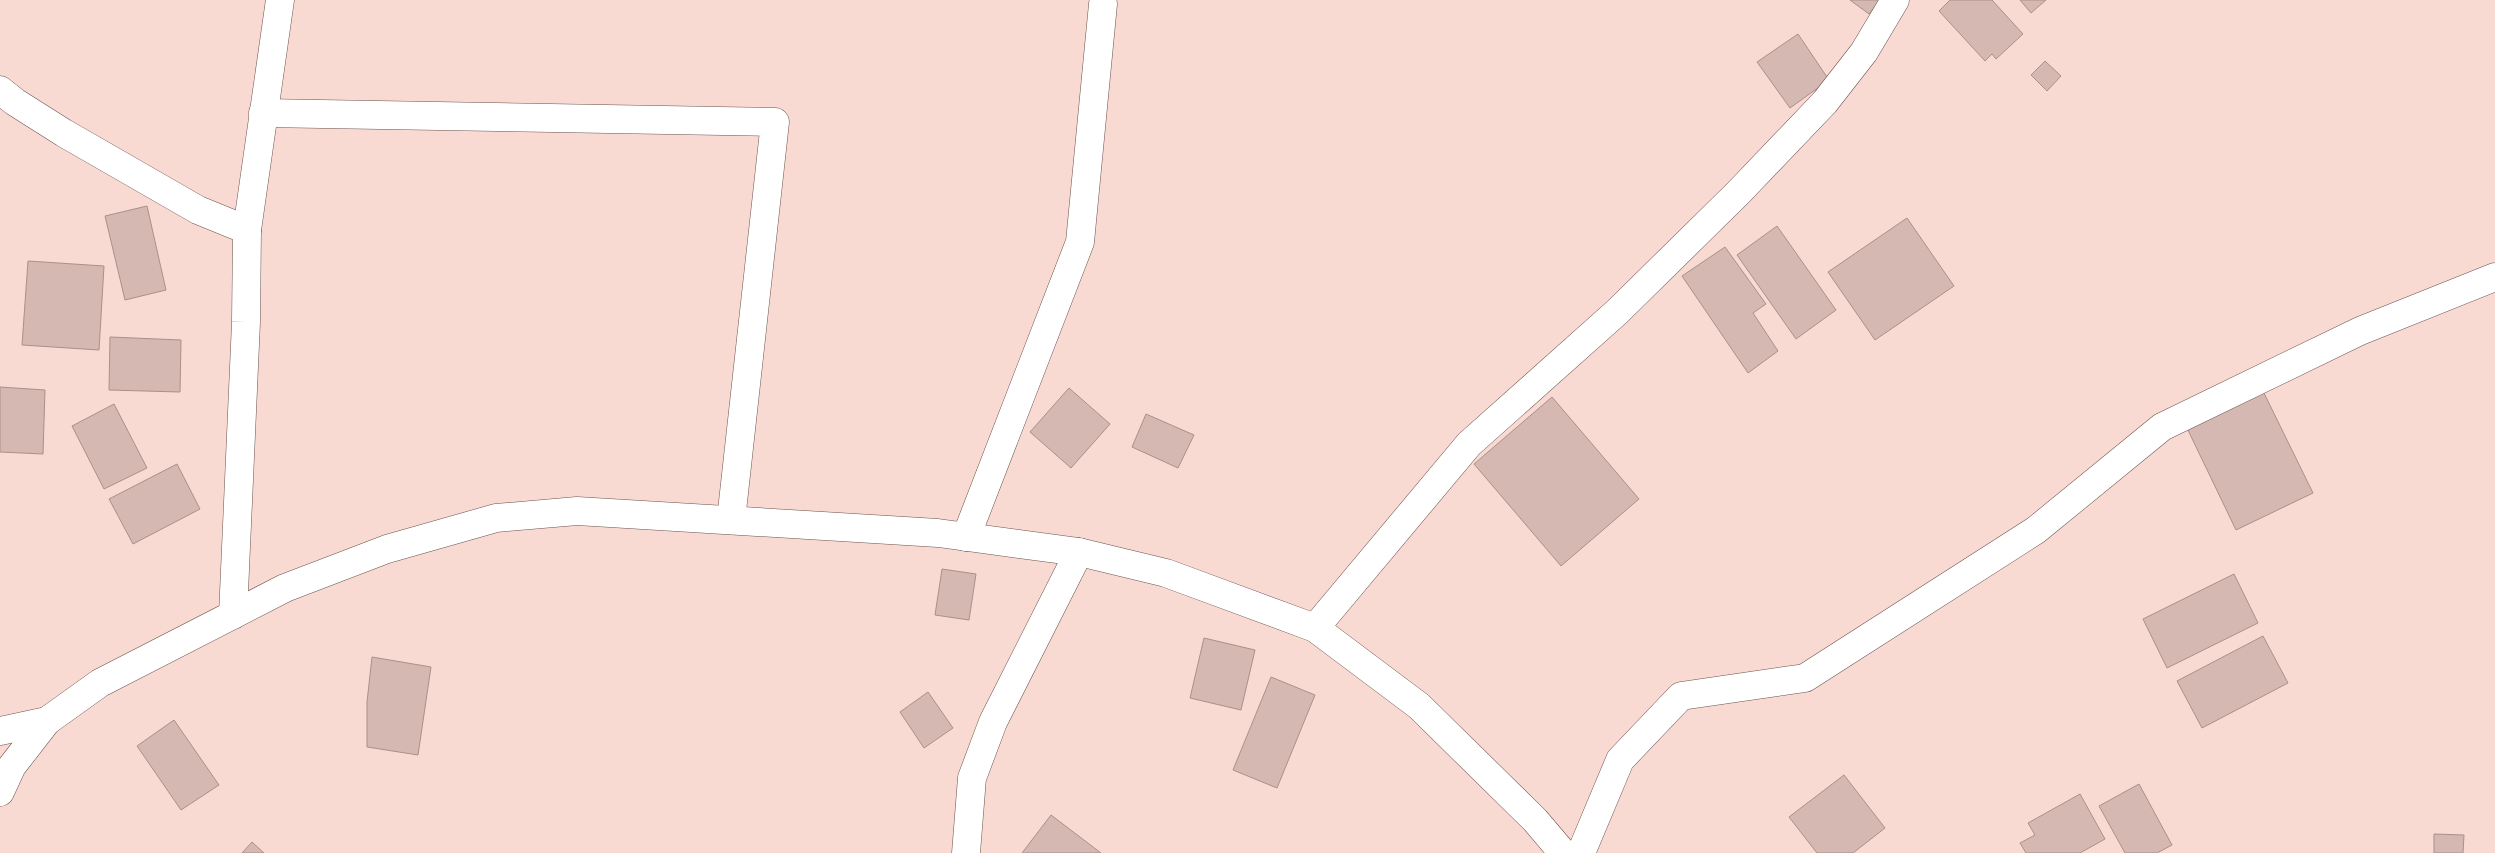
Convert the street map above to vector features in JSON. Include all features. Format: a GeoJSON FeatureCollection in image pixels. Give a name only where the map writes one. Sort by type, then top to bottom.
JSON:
{"type":"FeatureCollection","features":[{"type":"Feature","properties":{"kind":"street"},"geometry":{"type":"LineString","coordinates":[[233,615],[246,322],[247,230],[280,0]]}},
{"type":"Feature","properties":{"kind":"street"},"geometry":{"type":"LineString","coordinates":[[1315,628],[1469,444],[1617,312],[1739,192],[1824,102],[1864,52],[1895,0]]}},
{"type":"Feature","properties":{"kind":"street"},"geometry":{"type":"LineString","coordinates":[[966,537],[1080,242],[1103,4]]}},
{"type":"Feature","properties":{"kind":"street"},"geometry":{"type":"LineString","coordinates":[[0,90],[15,102],[64,133],[198,210],[247,230]]}},
{"type":"Feature","properties":{"kind":"street"},"geometry":{"type":"LineString","coordinates":[[263,113],[775,122],[731,520]]}},
{"type":"Feature","properties":{"kind":"street"},"geometry":{"type":"LineString","coordinates":[[1581,853],[1620,760],[1682,696],[1805,678],[2036,530],[2162,426],[2360,331],[2495,277]]}},
{"type":"Feature","properties":{"kind":"street"},"geometry":{"type":"LineString","coordinates":[[0,792],[12,766],[47,721],[100,683],[285,588],[387,549],[496,518],[576,511],[966,537],[1079,552],[1166,573],[1315,628],[1419,706],[1535,820],[1563,853]]}},
{"type":"Feature","properties":{"kind":"street"},"geometry":{"type":"LineString","coordinates":[[966,853],[972,778],[993,722],[1079,552]]}},
{"type":"Feature","properties":{"kind":"street"},"geometry":{"type":"LineString","coordinates":[[0,731],[47,721]]}},
{"type":"Feature","properties":{"kind":"building"},"geometry":{"type":"Polygon","coordinates":[[[1850,0],[1880,0],[1869,14],[1850,0]]]}},
{"type":"Feature","properties":{"kind":"building"},"geometry":{"type":"Polygon","coordinates":[[[1950,0],[1992,0],[2023,34],[1996,59],[1992,54],[1985,61],[1939,11],[1950,0]]]}},
{"type":"Feature","properties":{"kind":"building"},"geometry":{"type":"Polygon","coordinates":[[[2020,0],[2046,0],[2031,13],[2020,0]]]}},
{"type":"Feature","properties":{"kind":"building"},"geometry":{"type":"Polygon","coordinates":[[[1798,34],[1829,80],[1790,108],[1757,62],[1798,34]]]}},
{"type":"Feature","properties":{"kind":"building"},"geometry":{"type":"Polygon","coordinates":[[[2045,61],[2061,76],[2047,91],[2031,75],[2045,61]]]}},
{"type":"Feature","properties":{"kind":"building"},"geometry":{"type":"Polygon","coordinates":[[[147,206],[166,290],[125,300],[105,216],[147,206]]]}},
{"type":"Feature","properties":{"kind":"building"},"geometry":{"type":"Polygon","coordinates":[[[1907,218],[1954,286],[1875,340],[1828,272],[1907,218]]]}},
{"type":"Feature","properties":{"kind":"building"},"geometry":{"type":"Polygon","coordinates":[[[1777,226],[1836,310],[1796,339],[1737,255],[1777,226]]]}},
{"type":"Feature","properties":{"kind":"building"},"geometry":{"type":"Polygon","coordinates":[[[1725,247],[1766,304],[1753,313],[1778,351],[1748,373],[1682,276],[1725,247]]]}},
{"type":"Feature","properties":{"kind":"building"},"geometry":{"type":"Polygon","coordinates":[[[28,261],[104,266],[99,350],[22,345],[28,261]]]}},
{"type":"Feature","properties":{"kind":"building"},"geometry":{"type":"Polygon","coordinates":[[[110,337],[181,340],[180,392],[109,390],[110,337]]]}},
{"type":"Feature","properties":{"kind":"building"},"geometry":{"type":"Polygon","coordinates":[[[0,387],[45,390],[43,454],[0,452],[0,387]]]}},
{"type":"Feature","properties":{"kind":"building"},"geometry":{"type":"Polygon","coordinates":[[[1069,388],[1110,424],[1071,468],[1030,432],[1069,388]]]}},
{"type":"Feature","properties":{"kind":"building"},"geometry":{"type":"Polygon","coordinates":[[[2262,389],[2313,493],[2236,530],[2186,426],[2262,389]]]}},
{"type":"Feature","properties":{"kind":"building"},"geometry":{"type":"Polygon","coordinates":[[[1552,397],[1639,499],[1561,566],[1474,464],[1552,397]]]}},
{"type":"Feature","properties":{"kind":"building"},"geometry":{"type":"Polygon","coordinates":[[[114,404],[147,468],[104,489],[72,426],[114,404]]]}},
{"type":"Feature","properties":{"kind":"building"},"geometry":{"type":"Polygon","coordinates":[[[1146,414],[1194,435],[1178,468],[1132,447],[1146,414]]]}},
{"type":"Feature","properties":{"kind":"building"},"geometry":{"type":"Polygon","coordinates":[[[177,464],[200,509],[133,544],[109,499],[177,464]]]}},
{"type":"Feature","properties":{"kind":"building"},"geometry":{"type":"Polygon","coordinates":[[[942,569],[976,574],[969,620],[935,615],[942,569]]]}},
{"type":"Feature","properties":{"kind":"building"},"geometry":{"type":"Polygon","coordinates":[[[2234,574],[2258,623],[2167,668],[2143,619],[2234,574]]]}},
{"type":"Feature","properties":{"kind":"building"},"geometry":{"type":"Polygon","coordinates":[[[2263,636],[2288,683],[2202,728],[2177,681],[2263,636]]]}},
{"type":"Feature","properties":{"kind":"building"},"geometry":{"type":"Polygon","coordinates":[[[1204,638],[1255,650],[1241,710],[1190,698],[1204,638]]]}},
{"type":"Feature","properties":{"kind":"building"},"geometry":{"type":"Polygon","coordinates":[[[372,657],[431,667],[418,755],[367,747],[367,702],[372,657]]]}},
{"type":"Feature","properties":{"kind":"building"},"geometry":{"type":"Polygon","coordinates":[[[1271,677],[1315,695],[1277,788],[1233,770],[1271,677]]]}},
{"type":"Feature","properties":{"kind":"building"},"geometry":{"type":"Polygon","coordinates":[[[928,692],[953,728],[924,748],[900,712],[928,692]]]}},
{"type":"Feature","properties":{"kind":"building"},"geometry":{"type":"Polygon","coordinates":[[[174,720],[219,785],[181,810],[137,746],[174,720]]]}},
{"type":"Feature","properties":{"kind":"building"},"geometry":{"type":"Polygon","coordinates":[[[1844,775],[1885,828],[1853,853],[1817,853],[1789,817],[1844,775]]]}},
{"type":"Feature","properties":{"kind":"building"},"geometry":{"type":"Polygon","coordinates":[[[2139,784],[2172,845],[2157,853],[2125,853],[2099,806],[2139,784]]]}},
{"type":"Feature","properties":{"kind":"building"},"geometry":{"type":"Polygon","coordinates":[[[2080,794],[2105,839],[2080,853],[2026,853],[2020,843],[2035,835],[2028,823],[2080,794]]]}},
{"type":"Feature","properties":{"kind":"building"},"geometry":{"type":"Polygon","coordinates":[[[1051,815],[1101,853],[1022,853],[1051,815]]]}},
{"type":"Feature","properties":{"kind":"building"},"geometry":{"type":"Polygon","coordinates":[[[2434,834],[2464,835],[2463,853],[2434,853],[2434,834]]]}},
{"type":"Feature","properties":{"kind":"building"},"geometry":{"type":"Polygon","coordinates":[[[252,842],[264,853],[242,853],[252,842]]]}}]}
